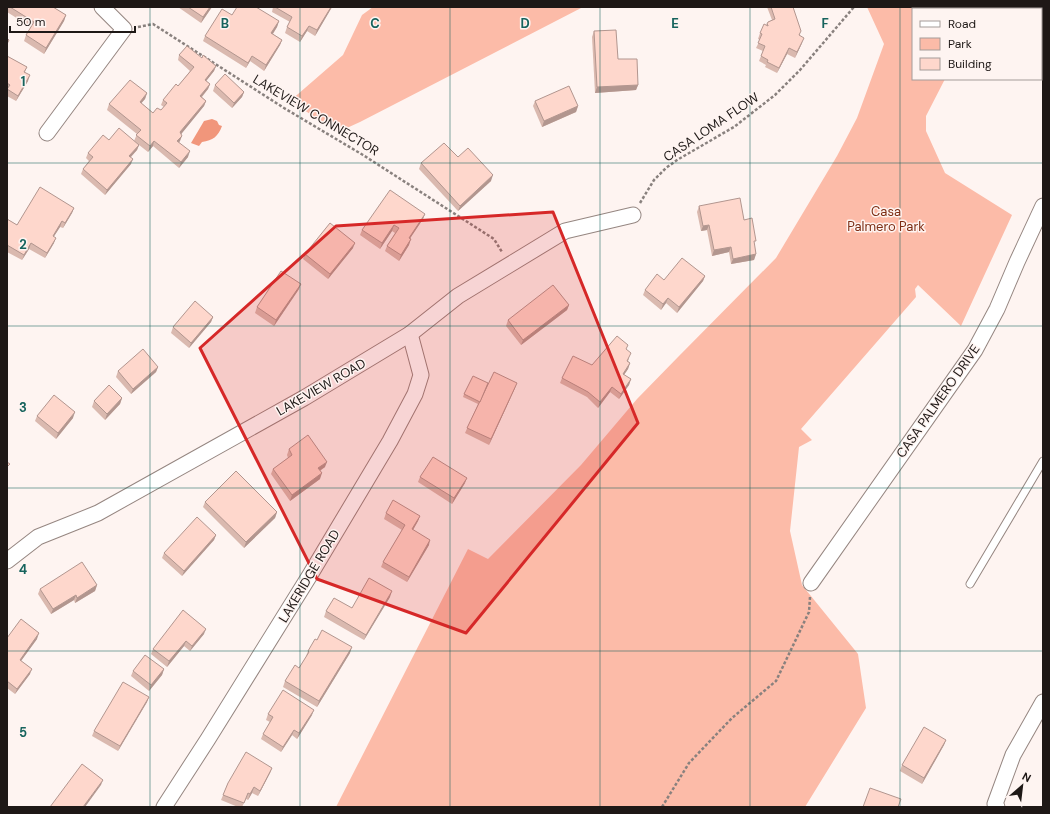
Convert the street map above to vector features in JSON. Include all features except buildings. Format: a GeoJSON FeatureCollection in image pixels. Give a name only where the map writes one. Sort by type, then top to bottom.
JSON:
{"type":"FeatureCollection","features":[{"type":"Feature","properties":{"kind":"street"},"geometry":{"type":"LineString","coordinates":[[47,133],[124,29],[102,7]]}},
{"type":"Feature","properties":{"kind":"street","name":"CASA PALMERO DRIVE"},"geometry":{"type":"LineString","coordinates":[[811,583],[975,350],[997,309],[1043,206]]}},
{"type":"Feature","properties":{"kind":"street","name":"LAKEVIEW ROAD"},"geometry":{"type":"LineString","coordinates":[[7,561],[38,537],[98,513],[304,398],[410,334],[458,296],[565,231],[633,215]]}},
{"type":"Feature","properties":{"kind":"street","name":"LAKERIDGE ROAD"},"geometry":{"type":"LineString","coordinates":[[164,807],[310,575],[390,441],[415,394],[421,375],[410,334]]}},
{"type":"Feature","properties":{"kind":"street"},"geometry":{"type":"LineString","coordinates":[[997,807],[995,804],[1013,755],[1043,702]]}},
{"type":"Feature","properties":{"kind":"lane"},"geometry":{"type":"LineString","coordinates":[[970,584],[1043,461]]}},
{"type":"Feature","properties":{"kind":"path","name":"CASA LOMA FLOW"},"geometry":{"type":"LineString","coordinates":[[633,215],[654,180],[666,168],[734,127],[776,95],[800,70],[854,7]]}},
{"type":"Feature","properties":{"kind":"path","name":"LAKEVIEW CONNECTOR"},"geometry":{"type":"LineString","coordinates":[[124,29],[153,24],[494,239]]}},
{"type":"Feature","properties":{"kind":"path"},"geometry":{"type":"LineString","coordinates":[[662,807],[689,763],[732,718],[776,681],[809,612],[811,583]]}},
{"type":"Feature","properties":{"kind":"highlighted area"},"geometry":{"type":"Polygon","coordinates":[[[553,212],[638,423],[466,633],[317,579],[200,348],[336,226],[553,212]]]}},
{"type":"Feature","properties":{"kind":"green space"},"geometry":{"type":"Polygon","coordinates":[[[373,7],[583,7],[338,132],[290,101],[343,55],[362,15],[373,7]]]}},
{"type":"Feature","properties":{"kind":"green space","name":"Casa Palmero Park"},"geometry":{"type":"Polygon","coordinates":[[[867,7],[981,7],[912,8],[912,80],[944,80],[926,116],[926,131],[945,173],[1012,215],[961,326],[918,285],[915,289],[916,297],[801,429],[812,440],[799,447],[790,531],[802,585],[858,654],[866,708],[805,807],[336,807],[468,549],[488,559],[581,465],[637,399],[776,258],[837,156],[857,118],[884,44],[867,7]]]}},
{"type":"Feature","properties":{"kind":"shaded area"},"geometry":{"type":"Polygon","coordinates":[[[212,119],[217,121],[219,125],[222,126],[219,133],[212,139],[202,142],[199,146],[191,143],[204,121],[212,119]]]}}]}
